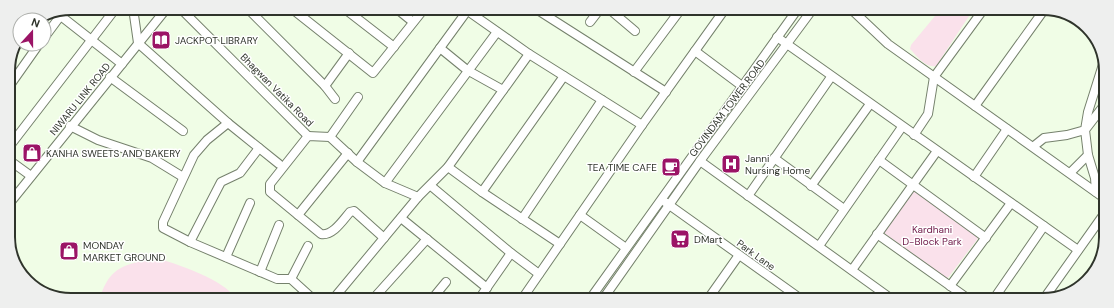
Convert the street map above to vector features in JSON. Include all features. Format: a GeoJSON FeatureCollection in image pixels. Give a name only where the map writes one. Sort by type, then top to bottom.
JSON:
{"type":"FeatureCollection","features":[{"type":"Feature","properties":{"kind":"street"},"geometry":{"type":"LineString","coordinates":[[15,139],[111,15]]}},
{"type":"Feature","properties":{"kind":"street"},"geometry":{"type":"LineString","coordinates":[[134,15],[138,43],[228,122],[279,164]]}},
{"type":"Feature","properties":{"kind":"street","name":"NIWARU LINK ROAD"},"geometry":{"type":"LineString","coordinates":[[15,194],[31,176],[161,15]]}},
{"type":"Feature","properties":{"kind":"street","name":"Bhagwan Vatika Road"},"geometry":{"type":"LineString","coordinates":[[187,15],[308,136]]}},
{"type":"Feature","properties":{"kind":"street"},"geometry":{"type":"LineString","coordinates":[[254,15],[325,86],[335,99]]}},
{"type":"Feature","properties":{"kind":"street"},"geometry":{"type":"LineString","coordinates":[[300,15],[374,73],[419,15]]}},
{"type":"Feature","properties":{"kind":"street"},"geometry":{"type":"LineString","coordinates":[[354,15],[394,47]]}},
{"type":"Feature","properties":{"kind":"street"},"geometry":{"type":"LineString","coordinates":[[404,15],[413,22]]}},
{"type":"Feature","properties":{"kind":"street"},"geometry":{"type":"LineString","coordinates":[[357,162],[463,15]]}},
{"type":"Feature","properties":{"kind":"street"},"geometry":{"type":"LineString","coordinates":[[473,15],[529,54],[642,125]]}},
{"type":"Feature","properties":{"kind":"street"},"geometry":{"type":"LineString","coordinates":[[545,15],[666,92]]}},
{"type":"Feature","properties":{"kind":"street"},"geometry":{"type":"LineString","coordinates":[[590,22],[595,15]]}},
{"type":"Feature","properties":{"kind":"street"},"geometry":{"type":"LineString","coordinates":[[616,15],[635,31]]}},
{"type":"Feature","properties":{"kind":"street"},"geometry":{"type":"LineString","coordinates":[[634,72],[677,15]]}},
{"type":"Feature","properties":{"kind":"street"},"geometry":{"type":"LineString","coordinates":[[526,293],[642,125],[721,15]]}},
{"type":"Feature","properties":{"kind":"street","name":"GOVINDAM TOWER ROAD"},"geometry":{"type":"LineString","coordinates":[[594,293],[794,15]]}},
{"type":"Feature","properties":{"kind":"street","name":"GOVINDAM TOWER ROAD"},"geometry":{"type":"LineString","coordinates":[[607,293],[700,161],[808,15]]}},
{"type":"Feature","properties":{"kind":"street"},"geometry":{"type":"LineString","coordinates":[[857,15],[888,44],[1034,146],[1099,194]]}},
{"type":"Feature","properties":{"kind":"street"},"geometry":{"type":"LineString","coordinates":[[914,135],[928,114],[934,77],[979,15]]}},
{"type":"Feature","properties":{"kind":"street"},"geometry":{"type":"LineString","coordinates":[[976,106],[1040,15]]}},
{"type":"Feature","properties":{"kind":"street"},"geometry":{"type":"LineString","coordinates":[[63,16],[122,64]]}},
{"type":"Feature","properties":{"kind":"street"},"geometry":{"type":"LineString","coordinates":[[52,26],[58,17]]}},
{"type":"Feature","properties":{"kind":"street"},"geometry":{"type":"LineString","coordinates":[[385,183],[467,70],[497,32]]}},
{"type":"Feature","properties":{"kind":"street"},"geometry":{"type":"LineString","coordinates":[[777,37],[831,77],[1078,250]]}},
{"type":"Feature","properties":{"kind":"street"},"geometry":{"type":"LineString","coordinates":[[440,48],[467,70],[503,90]]}},
{"type":"Feature","properties":{"kind":"street"},"geometry":{"type":"LineString","coordinates":[[695,51],[742,86]]}},
{"type":"Feature","properties":{"kind":"street"},"geometry":{"type":"LineString","coordinates":[[15,78],[34,52]]}},
{"type":"Feature","properties":{"kind":"street"},"geometry":{"type":"LineString","coordinates":[[325,86],[349,52]]}},
{"type":"Feature","properties":{"kind":"street"},"geometry":{"type":"LineString","coordinates":[[338,293],[418,197],[431,186],[448,167],[529,54]]}},
{"type":"Feature","properties":{"kind":"street"},"geometry":{"type":"LineString","coordinates":[[482,192],[564,76]]}},
{"type":"Feature","properties":{"kind":"street"},"geometry":{"type":"LineString","coordinates":[[110,77],[183,131]]}},
{"type":"Feature","properties":{"kind":"street"},"geometry":{"type":"LineString","coordinates":[[748,196],[831,77]]}},
{"type":"Feature","properties":{"kind":"street"},"geometry":{"type":"LineString","coordinates":[[1096,192],[1095,178],[1088,155],[1085,130],[1088,112],[1099,77]]}},
{"type":"Feature","properties":{"kind":"street"},"geometry":{"type":"LineString","coordinates":[[330,137],[358,97]]}},
{"type":"Feature","properties":{"kind":"street"},"geometry":{"type":"LineString","coordinates":[[522,219],[602,100]]}},
{"type":"Feature","properties":{"kind":"street"},"geometry":{"type":"LineString","coordinates":[[811,186],[870,104]]}},
{"type":"Feature","properties":{"kind":"street"},"geometry":{"type":"LineString","coordinates":[[1034,146],[1044,138],[1067,135],[1085,130],[1099,112]]}},
{"type":"Feature","properties":{"kind":"street"},"geometry":{"type":"LineString","coordinates":[[228,122],[200,147],[194,155],[162,225],[163,228],[190,242],[277,279],[290,279],[306,293]]}},
{"type":"Feature","properties":{"kind":"street"},"geometry":{"type":"LineString","coordinates":[[70,126],[98,140],[152,158],[183,177]]}},
{"type":"Feature","properties":{"kind":"street"},"geometry":{"type":"LineString","coordinates":[[818,246],[902,127]]}},
{"type":"Feature","properties":{"kind":"street"},"geometry":{"type":"LineString","coordinates":[[974,177],[1007,128]]}},
{"type":"Feature","properties":{"kind":"street"},"geometry":{"type":"LineString","coordinates":[[384,238],[354,211],[350,212],[326,235],[321,234],[270,192],[268,188],[308,136],[330,137],[357,162],[385,183],[418,197]]}},
{"type":"Feature","properties":{"kind":"street"},"geometry":{"type":"LineString","coordinates":[[190,242],[221,182],[240,173],[259,148]]}},
{"type":"Feature","properties":{"kind":"street"},"geometry":{"type":"LineString","coordinates":[[852,270],[937,151]]}},
{"type":"Feature","properties":{"kind":"street"},"geometry":{"type":"LineString","coordinates":[[298,215],[348,153]]}},
{"type":"Feature","properties":{"kind":"street"},"geometry":{"type":"LineString","coordinates":[[1070,173],[1088,155]]}},
{"type":"Feature","properties":{"kind":"street"},"geometry":{"type":"LineString","coordinates":[[774,158],[844,209]]}},
{"type":"Feature","properties":{"kind":"street"},"geometry":{"type":"LineString","coordinates":[[879,160],[986,238]]}},
{"type":"Feature","properties":{"kind":"street"},"geometry":{"type":"LineString","coordinates":[[700,161],[882,293]]}},
{"type":"Feature","properties":{"kind":"street"},"geometry":{"type":"LineString","coordinates":[[15,164],[31,176]]}},
{"type":"Feature","properties":{"kind":"street"},"geometry":{"type":"LineString","coordinates":[[448,167],[482,192],[560,244]]}},
{"type":"Feature","properties":{"kind":"street"},"geometry":{"type":"LineString","coordinates":[[431,186],[511,254],[539,274]]}},
{"type":"Feature","properties":{"kind":"street","name":"Park Lane"},"geometry":{"type":"LineString","coordinates":[[661,199],[793,293]]}},
{"type":"Feature","properties":{"kind":"street"},"geometry":{"type":"LineString","coordinates":[[226,257],[250,203]]}},
{"type":"Feature","properties":{"kind":"street"},"geometry":{"type":"LineString","coordinates":[[950,286],[1011,203]]}},
{"type":"Feature","properties":{"kind":"street"},"geometry":{"type":"LineString","coordinates":[[580,215],[626,248]]}},
{"type":"Feature","properties":{"kind":"street"},"geometry":{"type":"LineString","coordinates":[[401,218],[487,288]]}},
{"type":"Feature","properties":{"kind":"street"},"geometry":{"type":"LineString","coordinates":[[1049,293],[1099,221]]}},
{"type":"Feature","properties":{"kind":"street"},"geometry":{"type":"LineString","coordinates":[[260,272],[278,225]]}},
{"type":"Feature","properties":{"kind":"street"},"geometry":{"type":"LineString","coordinates":[[998,293],[1044,226]]}},
{"type":"Feature","properties":{"kind":"street"},"geometry":{"type":"LineString","coordinates":[[877,234],[960,293]]}},
{"type":"Feature","properties":{"kind":"street"},"geometry":{"type":"LineString","coordinates":[[378,293],[427,239]]}},
{"type":"Feature","properties":{"kind":"street"},"geometry":{"type":"LineString","coordinates":[[290,279],[308,246]]}},
{"type":"Feature","properties":{"kind":"street"},"geometry":{"type":"LineString","coordinates":[[483,293],[511,254]]}},
{"type":"Feature","properties":{"kind":"street"},"geometry":{"type":"LineString","coordinates":[[713,293],[740,255]]}},
{"type":"Feature","properties":{"kind":"street"},"geometry":{"type":"LineString","coordinates":[[437,293],[446,282]]}},
{"type":"Feature","properties":{"kind":"green space"},"geometry":{"type":"Polygon","coordinates":[[[936,15],[970,15],[936,66],[928,65],[922,61],[910,49],[911,45],[936,15]]]}},
{"type":"Feature","properties":{"kind":"green space","name":"Kardhani D-Block Park"},"geometry":{"type":"Polygon","coordinates":[[[913,189],[979,237],[947,279],[884,233],[913,189]]]}},
{"type":"Feature","properties":{"kind":"green space"},"geometry":{"type":"Polygon","coordinates":[[[155,258],[174,264],[211,279],[222,285],[231,293],[102,293],[104,287],[114,273],[120,268],[155,258]]]}},
{"type":"Feature","properties":{"kind":"place","name":"JACKPOT LIBRARY"},"geometry":{"type":"Point","coordinates":[161,40]}},
{"type":"Feature","properties":{"kind":"place","name":"KANHA SWEETS AND BAKERY"},"geometry":{"type":"Point","coordinates":[32,153]}},
{"type":"Feature","properties":{"kind":"place","name":"Janni Nursing Home"},"geometry":{"type":"Point","coordinates":[731,164]}},
{"type":"Feature","properties":{"kind":"place","name":"TEA TIME CAFE"},"geometry":{"type":"Point","coordinates":[671,167]}},
{"type":"Feature","properties":{"kind":"place","name":"DMart"},"geometry":{"type":"Point","coordinates":[680,239]}},
{"type":"Feature","properties":{"kind":"place","name":"MONDAY MARKET GROUND"},"geometry":{"type":"Point","coordinates":[69,251]}}]}
